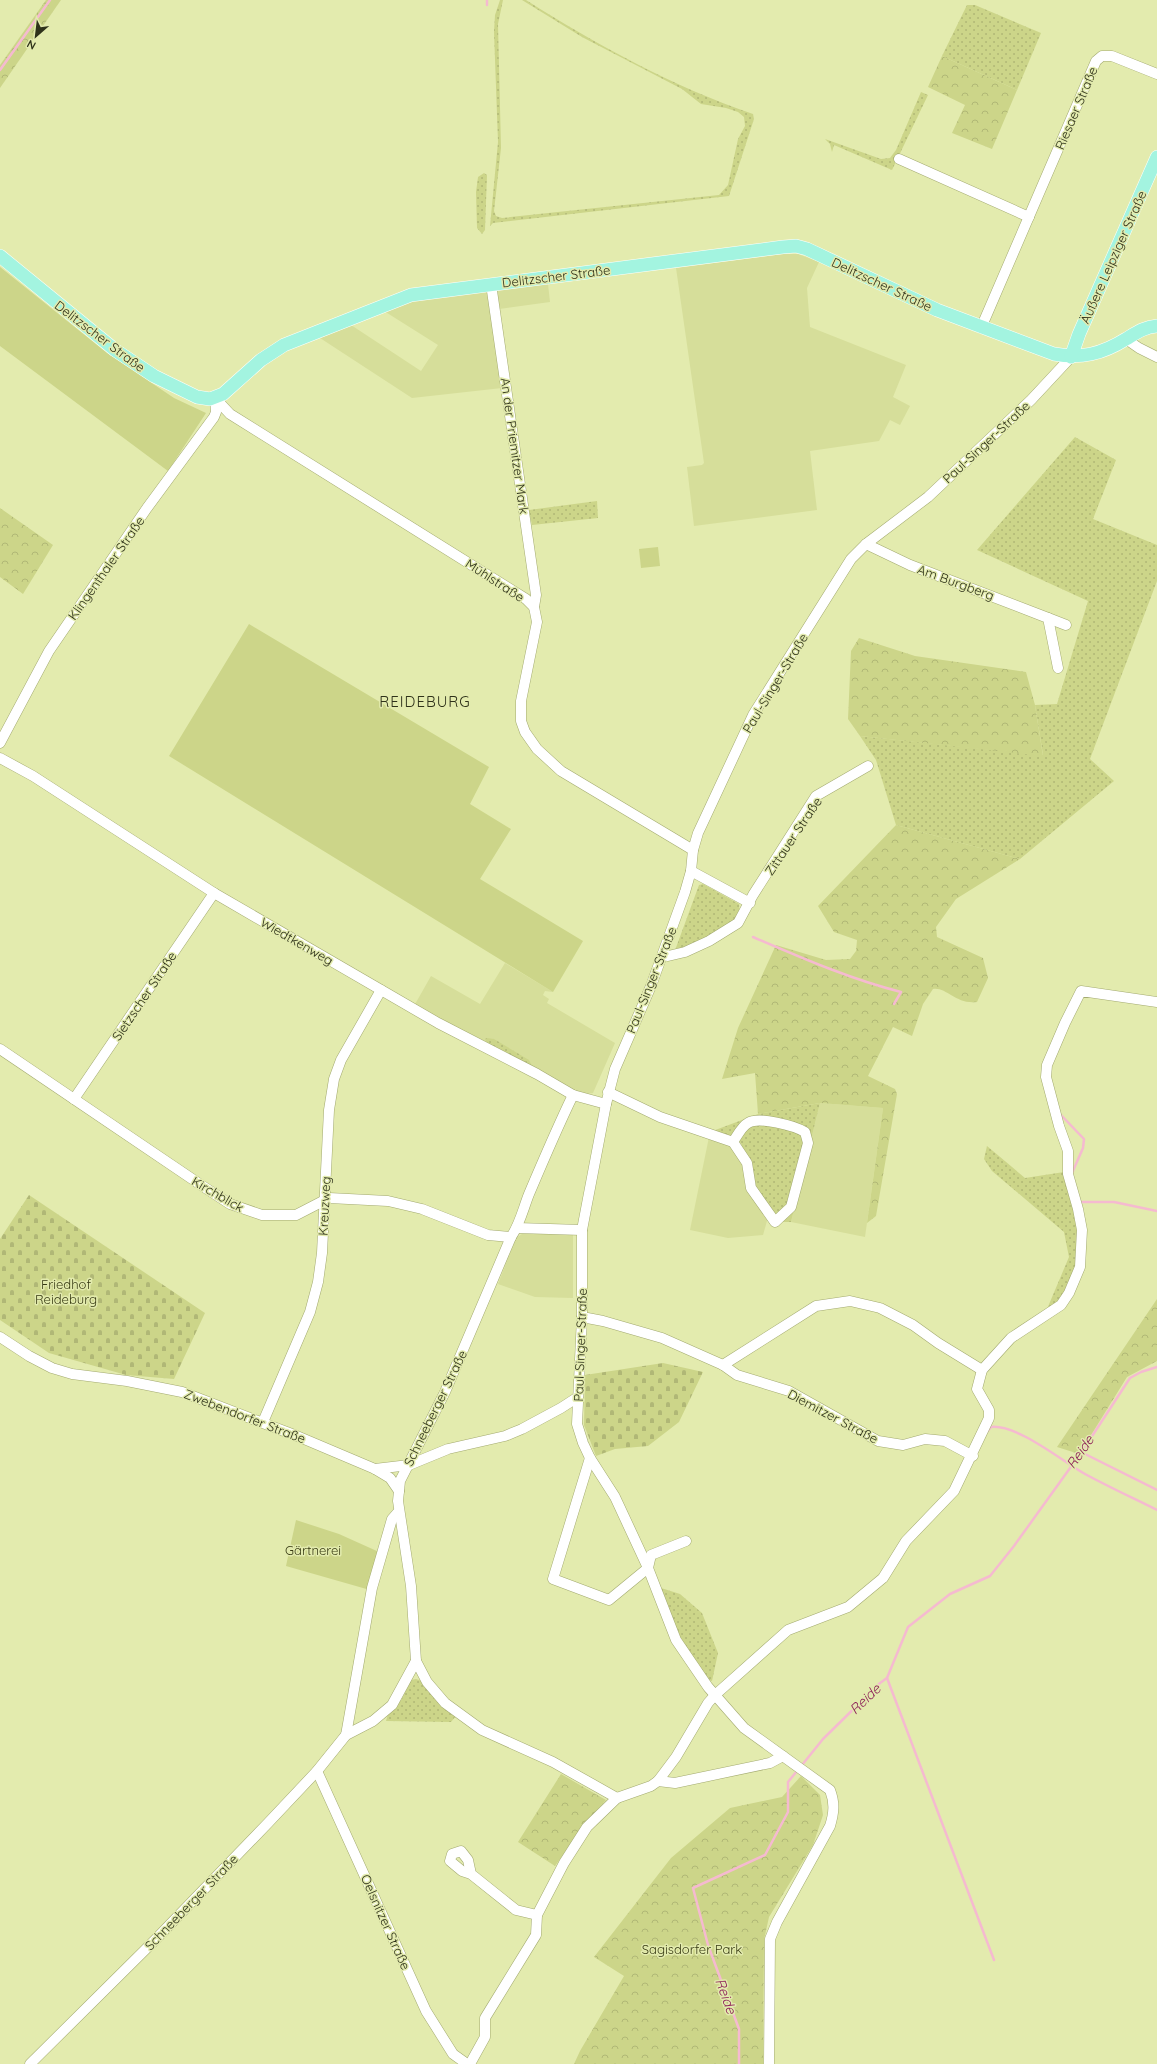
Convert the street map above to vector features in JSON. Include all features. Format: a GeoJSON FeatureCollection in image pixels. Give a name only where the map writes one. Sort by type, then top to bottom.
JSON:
{"type":"FeatureCollection","features":[{"type":"Feature","properties":{"kind":"main road","name":"Äußere Leipziger Straße"},"geometry":{"type":"LineString","coordinates":[[1071,357],[1078,334],[1157,157]]}},
{"type":"Feature","properties":{"kind":"main road","name":"Delitzscher Straße"},"geometry":{"type":"LineString","coordinates":[[0,256],[134,363],[186,393],[203,399],[215,398],[228,390],[265,357],[284,345],[399,298],[491,284],[796,246],[807,249],[937,310],[981,328],[1054,354],[1071,357],[1102,351],[1146,328],[1157,326]]}},
{"type":"Feature","properties":{"kind":"street","name":"Riesaer Straße"},"geometry":{"type":"LineString","coordinates":[[981,328],[1099,58],[1107,55],[1112,56],[1157,74]]}},
{"type":"Feature","properties":{"kind":"street"},"geometry":{"type":"LineString","coordinates":[[899,159],[1030,217]]}},
{"type":"Feature","properties":{"kind":"street","name":"An der Priemitzer Mark"},"geometry":{"type":"LineString","coordinates":[[491,284],[536,595],[534,607]]}},
{"type":"Feature","properties":{"kind":"street"},"geometry":{"type":"LineString","coordinates":[[1126,339],[1139,348],[1157,357]]}},
{"type":"Feature","properties":{"kind":"street","name":"Paul-Singer-Straße"},"geometry":{"type":"LineString","coordinates":[[769,2064],[770,1939],[777,1922],[830,1826],[834,1813],[834,1800],[830,1790],[803,1769],[744,1728],[715,1695],[676,1640],[648,1568],[615,1497],[590,1458],[583,1443],[577,1424],[582,1317],[582,1230],[608,1092],[615,1069],[663,954],[686,892],[691,871],[693,850],[698,834],[753,715],[851,559],[866,544],[928,497],[1031,400],[1071,357]]}},
{"type":"Feature","properties":{"kind":"street","name":"Mühlstraße"},"geometry":{"type":"LineString","coordinates":[[215,398],[221,411],[526,599],[534,607],[537,622],[520,711],[525,732],[531,742],[561,771],[693,850]]}},
{"type":"Feature","properties":{"kind":"street","name":"Klingenthaler Straße"},"geometry":{"type":"LineString","coordinates":[[0,743],[49,650],[221,411]]}},
{"type":"Feature","properties":{"kind":"street","name":"Am Burgberg"},"geometry":{"type":"LineString","coordinates":[[866,544],[910,565],[1066,625]]}},
{"type":"Feature","properties":{"kind":"street"},"geometry":{"type":"LineString","coordinates":[[1048,618],[1058,668]]}},
{"type":"Feature","properties":{"kind":"street","name":"Wiedtkenweg"},"geometry":{"type":"LineString","coordinates":[[0,758],[33,776],[214,893],[380,990],[438,1023],[537,1074],[573,1095],[606,1104]]}},
{"type":"Feature","properties":{"kind":"street","name":"Zittauer Straße"},"geometry":{"type":"LineString","coordinates":[[663,954],[668,956],[685,952],[727,931],[738,923],[816,796],[868,766]]}},
{"type":"Feature","properties":{"kind":"street"},"geometry":{"type":"LineString","coordinates":[[691,871],[750,903]]}},
{"type":"Feature","properties":{"kind":"street","name":"Sietzscher Straße"},"geometry":{"type":"LineString","coordinates":[[74,1099],[214,893]]}},
{"type":"Feature","properties":{"kind":"street","name":"Kreuzweg"},"geometry":{"type":"LineString","coordinates":[[263,1422],[313,1303],[322,1254],[329,1110],[334,1079],[341,1060],[380,990]]}},
{"type":"Feature","properties":{"kind":"street"},"geometry":{"type":"LineString","coordinates":[[977,1388],[982,1370],[1011,1338],[1061,1305],[1069,1294],[1080,1268],[1082,1230],[1078,1209],[1068,1174],[1068,1151],[1059,1126],[1046,1076],[1047,1065],[1065,1023],[1081,991],[1157,1002]]}},
{"type":"Feature","properties":{"kind":"street","name":"Kirchblick"},"geometry":{"type":"LineString","coordinates":[[0,1049],[204,1187],[230,1204],[245,1210],[262,1215],[296,1215],[325,1200],[371,1199],[405,1204],[488,1235],[511,1237]]}},
{"type":"Feature","properties":{"kind":"street"},"geometry":{"type":"LineString","coordinates":[[608,1092],[660,1117],[733,1142],[747,1163],[751,1188],[776,1222],[791,1207],[808,1143],[805,1132],[794,1127],[756,1120],[746,1124],[733,1142]]}},
{"type":"Feature","properties":{"kind":"street","name":"Schneeberger Straße"},"geometry":{"type":"LineString","coordinates":[[346,1735],[372,1588],[392,1519],[399,1511],[400,1481],[446,1392],[511,1237],[517,1228],[525,1203],[573,1095]]}},
{"type":"Feature","properties":{"kind":"street"},"geometry":{"type":"LineString","coordinates":[[517,1228],[582,1230]]}},
{"type":"Feature","properties":{"kind":"street"},"geometry":{"type":"LineString","coordinates":[[723,1365],[816,1306],[850,1301],[880,1308],[913,1324],[969,1363],[982,1370]]}},
{"type":"Feature","properties":{"kind":"street","name":"Diemitzer Straße"},"geometry":{"type":"LineString","coordinates":[[582,1317],[603,1321],[662,1338],[723,1365],[738,1375],[789,1391],[878,1441],[903,1445],[926,1439],[945,1441],[973,1456]]}},
{"type":"Feature","properties":{"kind":"street","name":"Zwebendorfer Straße"},"geometry":{"type":"LineString","coordinates":[[0,1337],[29,1356],[52,1368],[72,1374],[127,1381],[182,1392],[263,1422],[375,1469],[390,1478],[399,1491]]}},
{"type":"Feature","properties":{"kind":"street"},"geometry":{"type":"LineString","coordinates":[[470,2064],[485,2037],[485,2018],[536,1935],[537,1914],[564,1863],[588,1827],[617,1798],[651,1786],[658,1781],[676,1757],[715,1695],[788,1630],[848,1607],[883,1578],[906,1541],[954,1491],[973,1456],[989,1418],[989,1410],[977,1388],[969,1363]]}},
{"type":"Feature","properties":{"kind":"street","name":"Zwebendorfer Straße"},"geometry":{"type":"LineString","coordinates":[[375,1469],[409,1465],[448,1449],[504,1436],[522,1429],[578,1397]]}},
{"type":"Feature","properties":{"kind":"street"},"geometry":{"type":"LineString","coordinates":[[590,1458],[553,1580],[609,1600],[648,1568],[651,1555],[686,1541]]}},
{"type":"Feature","properties":{"kind":"street"},"geometry":{"type":"LineString","coordinates":[[399,1511],[411,1586],[416,1661],[427,1682],[445,1703],[482,1730],[553,1762],[617,1798]]}},
{"type":"Feature","properties":{"kind":"street","name":"Schneeberger Straße"},"geometry":{"type":"LineString","coordinates":[[30,2064],[155,1940],[317,1771],[346,1735],[373,1721],[392,1705],[416,1661]]}},
{"type":"Feature","properties":{"kind":"street"},"geometry":{"type":"LineString","coordinates":[[658,1781],[675,1783],[770,1763],[783,1756]]}},
{"type":"Feature","properties":{"kind":"street","name":"Oelsnitzer Straße"},"geometry":{"type":"LineString","coordinates":[[317,1771],[426,2011],[453,2054],[467,2064]]}},
{"type":"Feature","properties":{"kind":"street"},"geometry":{"type":"LineString","coordinates":[[471,1874],[516,1910],[537,1914]]}},
{"type":"Feature","properties":{"kind":"shaded area"},"geometry":{"type":"Polygon","coordinates":[[[783,254],[798,254],[819,262],[807,288],[810,327],[906,365],[893,397],[910,406],[900,425],[890,420],[879,441],[810,451],[817,510],[694,526],[687,467],[702,465],[704,463],[676,268],[783,254]]]}},
{"type":"Feature","properties":{"kind":"shaded area"},"geometry":{"type":"Polygon","coordinates":[[[548,284],[550,302],[492,310],[502,388],[412,398],[320,338],[351,325],[421,371],[438,345],[384,311],[409,301],[548,284]]]}},
{"type":"Feature","properties":{"kind":"shaded area"},"geometry":{"type":"Polygon","coordinates":[[[505,963],[553,992],[545,991],[543,995],[549,999],[547,1003],[615,1043],[593,1093],[581,1095],[414,1006],[431,976],[480,1004],[505,963]]]}},
{"type":"Feature","properties":{"kind":"shaded area"},"geometry":{"type":"Polygon","coordinates":[[[820,1103],[883,1108],[865,1237],[791,1222],[820,1103]]]}},
{"type":"Feature","properties":{"kind":"shaded area"},"geometry":{"type":"Polygon","coordinates":[[[709,1137],[744,1147],[769,1214],[763,1235],[728,1238],[690,1230],[709,1137]]]}},
{"type":"Feature","properties":{"kind":"shaded area"},"geometry":{"type":"Polygon","coordinates":[[[573,1233],[573,1298],[535,1297],[498,1284],[516,1238],[522,1234],[573,1233]]]}},
{"type":"Feature","properties":{"kind":"green space"},"geometry":{"type":"Polygon","coordinates":[[[46,0],[61,0],[0,88],[0,65],[46,0]]]}},
{"type":"Feature","properties":{"kind":"green space"},"geometry":{"type":"Polygon","coordinates":[[[500,0],[503,0],[498,24],[501,148],[494,211],[496,216],[502,218],[719,195],[728,185],[738,139],[745,126],[744,117],[738,112],[726,108],[701,104],[682,89],[582,37],[522,0],[526,0],[580,33],[636,64],[694,91],[753,114],[754,119],[729,196],[493,223],[490,226],[498,142],[494,32],[495,15],[500,0]]]}},
{"type":"Feature","properties":{"kind":"green space"},"geometry":{"type":"Polygon","coordinates":[[[967,5],[975,5],[1041,33],[1017,90],[942,56],[967,5]]]}},
{"type":"Feature","properties":{"kind":"green space"},"geometry":{"type":"Polygon","coordinates":[[[942,56],[1017,90],[992,149],[952,133],[965,105],[928,87],[942,56]]]}},
{"type":"Feature","properties":{"kind":"green space"},"geometry":{"type":"Polygon","coordinates":[[[921,92],[928,95],[892,170],[834,145],[832,152],[830,144],[825,139],[881,159],[890,158],[896,150],[921,92]]]}},
{"type":"Feature","properties":{"kind":"green space"},"geometry":{"type":"Polygon","coordinates":[[[484,173],[487,175],[485,230],[482,234],[477,228],[476,192],[478,177],[484,173]]]}},
{"type":"Feature","properties":{"kind":"green space"},"geometry":{"type":"Polygon","coordinates":[[[0,267],[107,353],[174,398],[206,413],[168,471],[0,346],[0,267]]]}},
{"type":"Feature","properties":{"kind":"green space"},"geometry":{"type":"Polygon","coordinates":[[[1075,437],[1116,460],[1093,519],[1157,545],[1157,581],[1090,759],[1114,781],[1020,859],[896,825],[876,760],[860,736],[1043,755],[1035,705],[1057,704],[1088,601],[977,550],[1075,437]]]}},
{"type":"Feature","properties":{"kind":"green space"},"geometry":{"type":"Polygon","coordinates":[[[597,501],[598,518],[532,525],[529,510],[597,501]]]}},
{"type":"Feature","properties":{"kind":"green space"},"geometry":{"type":"Polygon","coordinates":[[[0,508],[53,545],[23,594],[0,577],[0,508]]]}},
{"type":"Feature","properties":{"kind":"green space"},"geometry":{"type":"Polygon","coordinates":[[[658,547],[660,566],[641,568],[639,549],[658,547]]]}},
{"type":"Feature","properties":{"kind":"green space"},"geometry":{"type":"Polygon","coordinates":[[[249,624],[489,767],[470,804],[511,829],[480,879],[583,941],[553,992],[169,756],[249,624]]]}},
{"type":"Feature","properties":{"kind":"green space"},"geometry":{"type":"Polygon","coordinates":[[[859,638],[915,656],[1026,672],[1035,705],[1043,756],[860,736],[848,719],[851,651],[859,638]]]}},
{"type":"Feature","properties":{"kind":"green space"},"geometry":{"type":"Polygon","coordinates":[[[896,825],[1020,859],[956,899],[936,927],[937,937],[983,958],[988,978],[977,1002],[963,1001],[938,989],[933,989],[923,1004],[912,1036],[893,1027],[868,1076],[895,1089],[897,1094],[876,1216],[867,1223],[883,1108],[820,1103],[758,1114],[755,1073],[722,1079],[738,1028],[776,945],[826,960],[850,959],[856,951],[857,940],[834,932],[818,906],[896,825]]]}},
{"type":"Feature","properties":{"kind":"green space"},"geometry":{"type":"Polygon","coordinates":[[[703,884],[739,904],[738,913],[733,922],[716,935],[674,953],[699,885],[703,884]]]}},
{"type":"Feature","properties":{"kind":"green space"},"geometry":{"type":"Polygon","coordinates":[[[485,1039],[494,1039],[529,1060],[532,1066],[487,1043],[485,1039]]]}},
{"type":"Feature","properties":{"kind":"green space"},"geometry":{"type":"Polygon","coordinates":[[[820,1103],[791,1222],[775,1222],[751,1188],[747,1163],[741,1143],[710,1132],[758,1114],[820,1103]]]}},
{"type":"Feature","properties":{"kind":"green space"},"geometry":{"type":"Polygon","coordinates":[[[987,1146],[1025,1178],[1064,1172],[1078,1224],[1078,1252],[1073,1275],[1068,1286],[1055,1303],[1047,1309],[1069,1257],[1064,1232],[992,1171],[984,1159],[987,1146]]]}},
{"type":"Feature","properties":{"kind":"green space","name":"Friedhof Reideburg"},"geometry":{"type":"Polygon","coordinates":[[[29,1195],[205,1313],[174,1379],[126,1375],[49,1353],[0,1320],[0,1239],[29,1195]]]}},
{"type":"Feature","properties":{"kind":"green space"},"geometry":{"type":"Polygon","coordinates":[[[1157,1299],[1157,1361],[1127,1377],[1088,1440],[1076,1453],[1057,1447],[1157,1299]]]}},
{"type":"Feature","properties":{"kind":"green space"},"geometry":{"type":"Polygon","coordinates":[[[663,1363],[703,1372],[679,1422],[648,1446],[615,1449],[596,1456],[584,1425],[585,1375],[663,1363]]]}},
{"type":"Feature","properties":{"kind":"green space","name":"Gärtnerei"},"geometry":{"type":"Polygon","coordinates":[[[296,1520],[339,1534],[379,1552],[370,1590],[286,1566],[296,1520]]]}},
{"type":"Feature","properties":{"kind":"green space"},"geometry":{"type":"Polygon","coordinates":[[[658,1587],[680,1594],[702,1613],[718,1653],[712,1681],[703,1678],[680,1636],[658,1587]]]}},
{"type":"Feature","properties":{"kind":"green space"},"geometry":{"type":"Polygon","coordinates":[[[416,1679],[422,1681],[456,1716],[451,1722],[386,1721],[388,1714],[402,1699],[411,1680],[416,1679]]]}},
{"type":"Feature","properties":{"kind":"green space"},"geometry":{"type":"Polygon","coordinates":[[[561,1774],[606,1800],[587,1821],[555,1866],[518,1842],[561,1774]]]}},
{"type":"Feature","properties":{"kind":"green space","name":"Sagisdorfer Park"},"geometry":{"type":"Polygon","coordinates":[[[801,1776],[820,1795],[823,1815],[813,1845],[769,1917],[764,1940],[763,2064],[574,2064],[580,2051],[624,1976],[594,1957],[671,1858],[730,1808],[782,1797],[801,1776]]]}},
{"type":"Feature","properties":{"kind":"waterway"},"geometry":{"type":"LineString","coordinates":[[0,70],[50,0]]}},
{"type":"Feature","properties":{"kind":"waterway"},"geometry":{"type":"LineString","coordinates":[[487,0],[487,5]]}},
{"type":"Feature","properties":{"kind":"waterway"},"geometry":{"type":"LineString","coordinates":[[753,937],[845,974],[901,992],[894,1004]]}},
{"type":"Feature","properties":{"kind":"waterway"},"geometry":{"type":"LineString","coordinates":[[1060,1114],[1084,1139],[1083,1148],[1072,1173]]}},
{"type":"Feature","properties":{"kind":"waterway"},"geometry":{"type":"LineString","coordinates":[[1082,1202],[1114,1202],[1157,1211]]}},
{"type":"Feature","properties":{"kind":"waterway","name":"Reide"},"geometry":{"type":"LineString","coordinates":[[802,1765],[823,1739],[880,1683],[887,1678],[908,1627],[950,1594],[990,1576],[1014,1546],[1083,1450],[1130,1378],[1141,1372],[1157,1367]]}},
{"type":"Feature","properties":{"kind":"waterway","name":"Reide"},"geometry":{"type":"LineString","coordinates":[[987,1432],[991,1427],[1013,1431],[1039,1444],[1085,1474],[1157,1510]]}},
{"type":"Feature","properties":{"kind":"waterway"},"geometry":{"type":"LineString","coordinates":[[1081,1452],[1157,1490]]}},
{"type":"Feature","properties":{"kind":"waterway"},"geometry":{"type":"LineString","coordinates":[[887,1678],[994,1960]]}},
{"type":"Feature","properties":{"kind":"waterway","name":"Reide"},"geometry":{"type":"LineString","coordinates":[[739,2064],[739,2029],[708,1945],[693,1888],[765,1855],[788,1812],[788,1782],[797,1771]]}},
{"type":"Feature","properties":{"kind":"district","name":"REIDEBURG"},"geometry":{"type":"Point","coordinates":[425,701]}}]}
